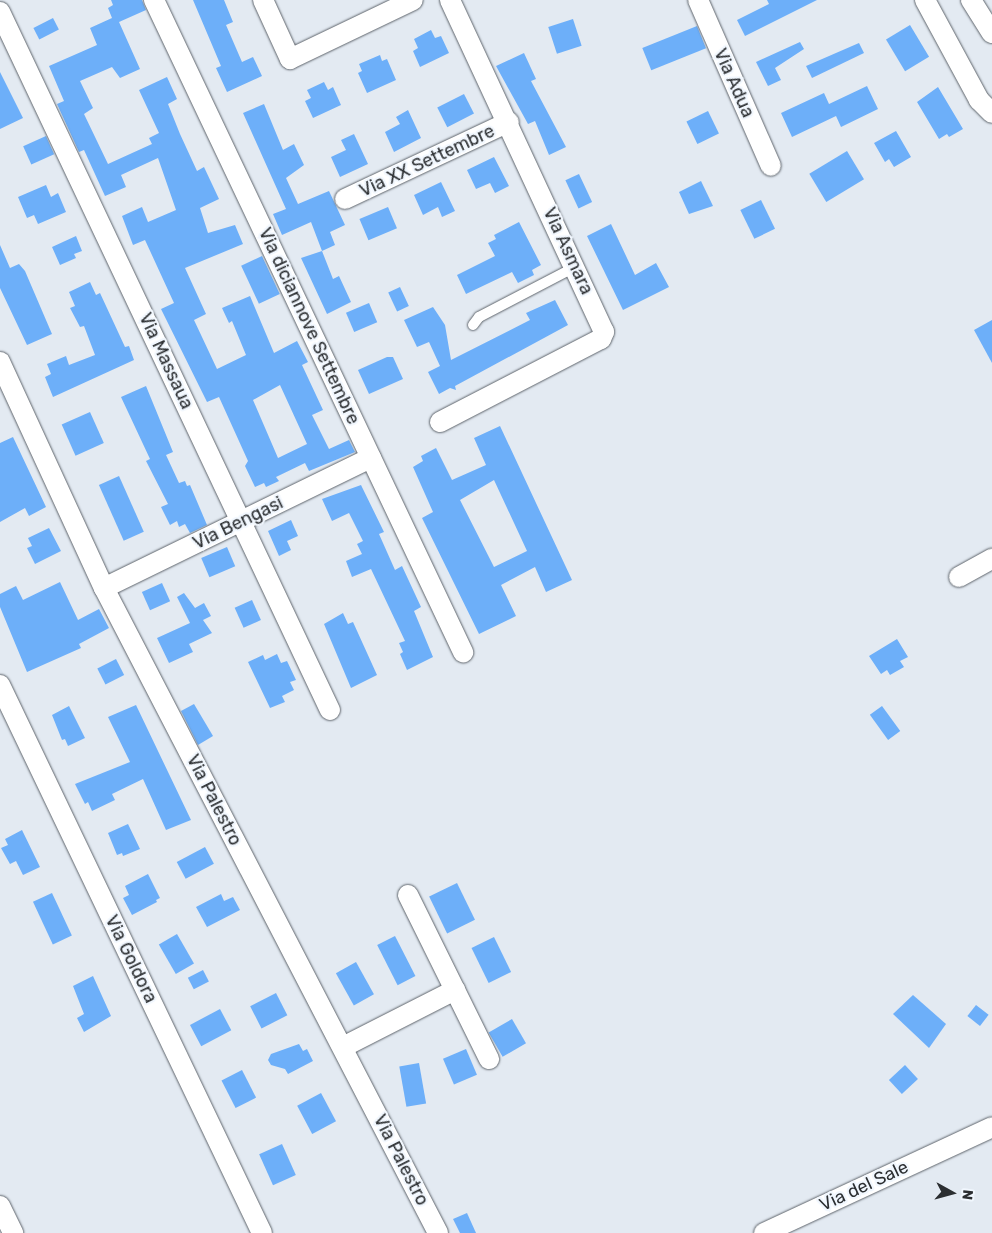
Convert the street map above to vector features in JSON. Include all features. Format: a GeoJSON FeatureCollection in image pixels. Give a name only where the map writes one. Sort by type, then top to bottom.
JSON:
{"type":"FeatureCollection","features":[{"type":"Feature","properties":{"kind":"street","name":"Via diciannove Settembre"},"geometry":{"type":"LineString","coordinates":[[154,0],[463,652]]}},
{"type":"Feature","properties":{"kind":"street"},"geometry":{"type":"LineString","coordinates":[[263,0],[290,59],[413,0]]}},
{"type":"Feature","properties":{"kind":"street","name":"Via Asmara"},"geometry":{"type":"LineString","coordinates":[[440,422],[601,339],[604,332],[509,122],[450,0]]}},
{"type":"Feature","properties":{"kind":"street","name":"Via Adua"},"geometry":{"type":"LineString","coordinates":[[698,0],[771,166]]}},
{"type":"Feature","properties":{"kind":"street"},"geometry":{"type":"LineString","coordinates":[[971,0],[992,33]]}},
{"type":"Feature","properties":{"kind":"street"},"geometry":{"type":"LineString","coordinates":[[926,1],[979,100],[992,113]]}},
{"type":"Feature","properties":{"kind":"street","name":"Via Massaua"},"geometry":{"type":"LineString","coordinates":[[0,12],[330,710]]}},
{"type":"Feature","properties":{"kind":"street","name":"Via XX Settembre"},"geometry":{"type":"LineString","coordinates":[[345,199],[509,122]]}},
{"type":"Feature","properties":{"kind":"street","name":"Via Palestro"},"geometry":{"type":"LineString","coordinates":[[0,362],[104,588],[438,1233]]}},
{"type":"Feature","properties":{"kind":"street","name":"Via Bengasi"},"geometry":{"type":"LineString","coordinates":[[104,588],[371,458]]}},
{"type":"Feature","properties":{"kind":"street"},"geometry":{"type":"LineString","coordinates":[[959,577],[992,559]]}},
{"type":"Feature","properties":{"kind":"street","name":"Via Goldora"},"geometry":{"type":"LineString","coordinates":[[0,685],[262,1233]]}},
{"type":"Feature","properties":{"kind":"street"},"geometry":{"type":"LineString","coordinates":[[408,895],[490,1059]]}},
{"type":"Feature","properties":{"kind":"street"},"geometry":{"type":"LineString","coordinates":[[343,1047],[455,990]]}},
{"type":"Feature","properties":{"kind":"street","name":"Via del Sale"},"geometry":{"type":"LineString","coordinates":[[764,1233],[992,1127]]}},
{"type":"Feature","properties":{"kind":"street"},"geometry":{"type":"LineString","coordinates":[[0,1206],[13,1233]]}},
{"type":"Feature","properties":{"kind":"lane"},"geometry":{"type":"LineString","coordinates":[[473,325],[479,317],[575,267]]}},
{"type":"Feature","properties":{"kind":"building"},"geometry":{"type":"Polygon","coordinates":[[[111,0],[142,0],[146,10],[119,22],[140,69],[120,78],[112,67],[80,81],[93,108],[84,114],[108,164],[152,144],[149,138],[159,133],[139,90],[167,77],[177,99],[168,104],[180,134],[197,171],[204,167],[219,199],[200,208],[208,233],[235,225],[243,244],[185,268],[206,314],[194,320],[217,369],[246,355],[232,321],[229,323],[222,308],[250,296],[274,353],[297,341],[308,362],[302,365],[323,410],[312,415],[329,449],[349,440],[355,452],[309,471],[305,463],[276,477],[279,481],[266,487],[264,483],[255,487],[245,466],[248,461],[219,397],[207,402],[161,309],[174,303],[145,240],[133,245],[122,216],[142,207],[148,222],[176,210],[158,158],[121,175],[126,187],[105,196],[84,150],[79,152],[57,104],[64,101],[49,66],[97,45],[90,28],[112,18],[108,8],[113,5],[111,0]],[[280,385],[253,400],[278,458],[307,444],[280,385]]]}},
{"type":"Feature","properties":{"kind":"building"},"geometry":{"type":"Polygon","coordinates":[[[193,0],[224,0],[233,22],[226,25],[242,62],[253,57],[262,76],[227,92],[216,68],[221,66],[193,0]]]}},
{"type":"Feature","properties":{"kind":"building"},"geometry":{"type":"Polygon","coordinates":[[[767,0],[817,0],[745,36],[737,20],[769,4],[767,0]]]}},
{"type":"Feature","properties":{"kind":"building"},"geometry":{"type":"Polygon","coordinates":[[[53,18],[59,30],[39,40],[33,28],[53,18]]]}},
{"type":"Feature","properties":{"kind":"building"},"geometry":{"type":"Polygon","coordinates":[[[573,19],[582,46],[557,54],[548,27],[573,19]]]}},
{"type":"Feature","properties":{"kind":"building"},"geometry":{"type":"Polygon","coordinates":[[[910,25],[929,57],[905,71],[886,39],[910,25]]]}},
{"type":"Feature","properties":{"kind":"building"},"geometry":{"type":"Polygon","coordinates":[[[697,26],[706,48],[651,70],[642,48],[697,26]]]}},
{"type":"Feature","properties":{"kind":"building"},"geometry":{"type":"Polygon","coordinates":[[[431,30],[435,38],[441,36],[449,53],[420,67],[413,51],[418,48],[414,39],[431,30]]]}},
{"type":"Feature","properties":{"kind":"building"},"geometry":{"type":"Polygon","coordinates":[[[800,42],[804,49],[775,68],[781,80],[768,86],[756,62],[800,42]]]}},
{"type":"Feature","properties":{"kind":"building"},"geometry":{"type":"Polygon","coordinates":[[[859,43],[864,53],[812,78],[806,66],[859,43]]]}},
{"type":"Feature","properties":{"kind":"building"},"geometry":{"type":"Polygon","coordinates":[[[524,53],[536,79],[531,81],[566,147],[549,155],[535,121],[528,124],[496,66],[524,53]]]}},
{"type":"Feature","properties":{"kind":"building"},"geometry":{"type":"Polygon","coordinates":[[[380,55],[382,61],[387,59],[396,80],[367,93],[358,73],[362,71],[359,64],[380,55]]]}},
{"type":"Feature","properties":{"kind":"building"},"geometry":{"type":"Polygon","coordinates":[[[0,72],[23,118],[0,129],[0,72]]]}},
{"type":"Feature","properties":{"kind":"building"},"geometry":{"type":"Polygon","coordinates":[[[324,82],[328,90],[333,87],[341,105],[313,118],[305,101],[311,98],[307,90],[324,82]]]}},
{"type":"Feature","properties":{"kind":"building"},"geometry":{"type":"Polygon","coordinates":[[[867,86],[878,109],[841,127],[836,116],[792,137],[781,113],[824,93],[829,104],[867,86]]]}},
{"type":"Feature","properties":{"kind":"building"},"geometry":{"type":"Polygon","coordinates":[[[938,87],[963,129],[949,137],[947,134],[939,139],[917,102],[938,87]]]}},
{"type":"Feature","properties":{"kind":"building"},"geometry":{"type":"Polygon","coordinates":[[[464,94],[474,114],[447,127],[437,108],[464,94]]]}},
{"type":"Feature","properties":{"kind":"building"},"geometry":{"type":"Polygon","coordinates":[[[264,104],[283,150],[294,144],[304,165],[286,178],[298,204],[329,191],[345,225],[330,232],[335,245],[322,251],[311,222],[282,235],[273,214],[286,209],[243,113],[264,104]]]}},
{"type":"Feature","properties":{"kind":"building"},"geometry":{"type":"Polygon","coordinates":[[[408,110],[421,138],[394,152],[385,132],[400,124],[396,117],[408,110]]]}},
{"type":"Feature","properties":{"kind":"building"},"geometry":{"type":"Polygon","coordinates":[[[708,111],[719,133],[697,144],[686,122],[708,111]]]}},
{"type":"Feature","properties":{"kind":"building"},"geometry":{"type":"Polygon","coordinates":[[[896,131],[911,157],[894,167],[889,159],[885,162],[874,143],[896,131]]]}},
{"type":"Feature","properties":{"kind":"building"},"geometry":{"type":"Polygon","coordinates":[[[354,134],[368,164],[340,177],[331,157],[346,150],[341,140],[354,134]]]}},
{"type":"Feature","properties":{"kind":"building"},"geometry":{"type":"Polygon","coordinates":[[[46,136],[54,154],[31,164],[23,146],[46,136]]]}},
{"type":"Feature","properties":{"kind":"building"},"geometry":{"type":"Polygon","coordinates":[[[847,151],[864,179],[826,202],[809,174],[847,151]]]}},
{"type":"Feature","properties":{"kind":"building"},"geometry":{"type":"Polygon","coordinates":[[[494,157],[509,186],[495,193],[490,183],[476,189],[467,170],[494,157]]]}},
{"type":"Feature","properties":{"kind":"building"},"geometry":{"type":"Polygon","coordinates":[[[579,174],[592,202],[579,208],[565,180],[579,174]]]}},
{"type":"Feature","properties":{"kind":"building"},"geometry":{"type":"Polygon","coordinates":[[[701,181],[713,206],[689,214],[679,192],[701,181]]]}},
{"type":"Feature","properties":{"kind":"building"},"geometry":{"type":"Polygon","coordinates":[[[441,182],[455,211],[442,217],[438,207],[423,215],[414,195],[441,182]]]}},
{"type":"Feature","properties":{"kind":"building"},"geometry":{"type":"Polygon","coordinates":[[[46,185],[51,197],[58,193],[66,212],[38,224],[34,215],[27,218],[18,197],[46,185]]]}},
{"type":"Feature","properties":{"kind":"building"},"geometry":{"type":"Polygon","coordinates":[[[761,200],[775,229],[754,239],[740,210],[761,200]]]}},
{"type":"Feature","properties":{"kind":"building"},"geometry":{"type":"Polygon","coordinates":[[[388,207],[397,228],[368,240],[359,219],[388,207]]]}},
{"type":"Feature","properties":{"kind":"building"},"geometry":{"type":"Polygon","coordinates":[[[519,222],[541,265],[532,270],[534,275],[518,283],[512,272],[466,294],[457,275],[495,256],[488,243],[496,239],[494,235],[519,222]]]}},
{"type":"Feature","properties":{"kind":"building"},"geometry":{"type":"Polygon","coordinates":[[[611,224],[635,275],[656,263],[669,287],[623,310],[587,236],[611,224]]]}},
{"type":"Feature","properties":{"kind":"building"},"geometry":{"type":"Polygon","coordinates":[[[76,236],[82,251],[74,254],[76,258],[60,265],[52,247],[76,236]]]}},
{"type":"Feature","properties":{"kind":"building"},"geometry":{"type":"Polygon","coordinates":[[[0,245],[10,268],[19,264],[25,271],[52,334],[27,345],[0,288],[0,245]]]}},
{"type":"Feature","properties":{"kind":"building"},"geometry":{"type":"Polygon","coordinates":[[[322,251],[333,279],[339,276],[351,302],[327,314],[301,258],[322,251]]]}},
{"type":"Feature","properties":{"kind":"building"},"geometry":{"type":"Polygon","coordinates":[[[262,256],[280,294],[259,304],[241,266],[262,256]]]}},
{"type":"Feature","properties":{"kind":"building"},"geometry":{"type":"Polygon","coordinates":[[[90,282],[96,295],[100,293],[125,347],[129,346],[134,360],[53,397],[45,377],[51,374],[47,364],[66,356],[69,365],[95,355],[84,326],[80,327],[70,308],[75,306],[69,292],[90,282]]]}},
{"type":"Feature","properties":{"kind":"building"},"geometry":{"type":"Polygon","coordinates":[[[400,287],[409,306],[397,312],[388,292],[400,287]]]}},
{"type":"Feature","properties":{"kind":"building"},"geometry":{"type":"Polygon","coordinates":[[[555,300],[568,325],[455,386],[456,390],[450,388],[439,394],[428,372],[440,366],[429,342],[417,347],[404,320],[433,307],[445,325],[451,360],[530,320],[526,313],[555,300]]]}},
{"type":"Feature","properties":{"kind":"building"},"geometry":{"type":"Polygon","coordinates":[[[369,303],[377,322],[354,332],[346,313],[369,303]]]}},
{"type":"Feature","properties":{"kind":"building"},"geometry":{"type":"Polygon","coordinates":[[[992,320],[992,363],[974,330],[992,320]]]}},
{"type":"Feature","properties":{"kind":"building"},"geometry":{"type":"Polygon","coordinates":[[[387,357],[393,357],[403,379],[369,394],[358,370],[387,357]]]}},
{"type":"Feature","properties":{"kind":"building"},"geometry":{"type":"Polygon","coordinates":[[[146,386],[173,452],[166,455],[179,483],[185,481],[187,486],[190,485],[207,525],[190,533],[185,524],[179,527],[177,521],[170,525],[161,507],[168,504],[146,461],[150,459],[121,397],[146,386]]]}},
{"type":"Feature","properties":{"kind":"building"},"geometry":{"type":"Polygon","coordinates":[[[90,412],[104,443],[76,456],[62,425],[90,412]]]}},
{"type":"Feature","properties":{"kind":"building"},"geometry":{"type":"Polygon","coordinates":[[[500,426],[572,580],[546,592],[535,567],[501,585],[516,616],[479,634],[422,518],[433,512],[413,467],[423,461],[421,456],[436,448],[452,480],[486,465],[474,438],[500,426]],[[494,480],[460,500],[494,567],[527,551],[494,480]]]}},
{"type":"Feature","properties":{"kind":"building"},"geometry":{"type":"Polygon","coordinates":[[[13,437],[46,507],[29,516],[25,508],[0,522],[0,443],[13,437]]]}},
{"type":"Feature","properties":{"kind":"building"},"geometry":{"type":"Polygon","coordinates":[[[119,476],[144,532],[124,541],[99,485],[119,476]]]}},
{"type":"Feature","properties":{"kind":"building"},"geometry":{"type":"Polygon","coordinates":[[[361,485],[384,532],[379,534],[395,570],[402,566],[421,607],[414,611],[433,657],[407,670],[400,654],[403,652],[399,643],[405,641],[371,569],[352,577],[346,561],[362,554],[357,544],[363,541],[349,513],[332,521],[322,499],[361,485]]]}},
{"type":"Feature","properties":{"kind":"building"},"geometry":{"type":"Polygon","coordinates":[[[291,520],[298,536],[287,541],[291,550],[279,556],[268,531],[291,520]]]}},
{"type":"Feature","properties":{"kind":"building"},"geometry":{"type":"Polygon","coordinates":[[[49,528],[61,551],[35,564],[27,548],[32,546],[28,538],[49,528]]]}},
{"type":"Feature","properties":{"kind":"building"},"geometry":{"type":"Polygon","coordinates":[[[227,547],[235,566],[209,577],[201,558],[227,547]]]}},
{"type":"Feature","properties":{"kind":"building"},"geometry":{"type":"Polygon","coordinates":[[[60,582],[78,620],[99,609],[109,628],[79,644],[81,648],[27,672],[0,607],[0,594],[16,586],[23,600],[60,582]]]}},
{"type":"Feature","properties":{"kind":"building"},"geometry":{"type":"Polygon","coordinates":[[[162,583],[170,601],[150,610],[142,592],[162,583]]]}},
{"type":"Feature","properties":{"kind":"building"},"geometry":{"type":"Polygon","coordinates":[[[184,593],[195,608],[204,603],[211,616],[203,620],[212,633],[189,644],[193,652],[169,663],[157,638],[190,623],[177,597],[184,593]]]}},
{"type":"Feature","properties":{"kind":"building"},"geometry":{"type":"Polygon","coordinates":[[[252,600],[261,620],[244,628],[235,608],[252,600]]]}},
{"type":"Feature","properties":{"kind":"building"},"geometry":{"type":"Polygon","coordinates":[[[343,613],[348,624],[353,622],[377,675],[351,688],[324,624],[343,613]]]}},
{"type":"Feature","properties":{"kind":"building"},"geometry":{"type":"Polygon","coordinates":[[[897,639],[908,657],[900,661],[904,667],[890,675],[887,670],[881,674],[869,656],[897,639]]]}},
{"type":"Feature","properties":{"kind":"building"},"geometry":{"type":"Polygon","coordinates":[[[277,654],[281,663],[287,661],[296,680],[290,682],[294,690],[282,696],[285,702],[270,708],[248,662],[263,655],[265,660],[277,654]]]}},
{"type":"Feature","properties":{"kind":"building"},"geometry":{"type":"Polygon","coordinates":[[[116,659],[124,675],[105,685],[97,669],[116,659]]]}},
{"type":"Feature","properties":{"kind":"building"},"geometry":{"type":"Polygon","coordinates":[[[194,704],[213,736],[198,745],[181,711],[194,704]]]}},
{"type":"Feature","properties":{"kind":"building"},"geometry":{"type":"Polygon","coordinates":[[[136,705],[191,820],[166,830],[143,779],[112,794],[115,800],[92,811],[88,802],[85,804],[75,784],[130,762],[108,717],[136,705]]]}},
{"type":"Feature","properties":{"kind":"building"},"geometry":{"type":"Polygon","coordinates":[[[69,706],[85,738],[68,746],[65,739],[62,740],[52,715],[69,706]]]}},
{"type":"Feature","properties":{"kind":"building"},"geometry":{"type":"Polygon","coordinates":[[[882,706],[900,731],[888,740],[870,715],[882,706]]]}},
{"type":"Feature","properties":{"kind":"building"},"geometry":{"type":"Polygon","coordinates":[[[128,824],[140,849],[123,856],[122,853],[117,855],[108,833],[128,824]]]}},
{"type":"Feature","properties":{"kind":"building"},"geometry":{"type":"Polygon","coordinates":[[[22,830],[40,867],[23,875],[16,861],[10,864],[1,848],[8,845],[5,839],[22,830]]]}},
{"type":"Feature","properties":{"kind":"building"},"geometry":{"type":"Polygon","coordinates":[[[205,847],[214,864],[186,879],[177,862],[205,847]]]}},
{"type":"Feature","properties":{"kind":"building"},"geometry":{"type":"Polygon","coordinates":[[[148,874],[160,898],[156,900],[157,902],[132,915],[123,898],[129,895],[125,886],[148,874]]]}},
{"type":"Feature","properties":{"kind":"building"},"geometry":{"type":"Polygon","coordinates":[[[457,883],[475,920],[447,933],[429,897],[457,883]]]}},
{"type":"Feature","properties":{"kind":"building"},"geometry":{"type":"Polygon","coordinates":[[[52,893],[72,936],[53,944],[33,902],[52,893]]]}},
{"type":"Feature","properties":{"kind":"building"},"geometry":{"type":"Polygon","coordinates":[[[221,894],[224,901],[233,897],[240,910],[207,927],[196,907],[221,894]]]}},
{"type":"Feature","properties":{"kind":"building"},"geometry":{"type":"Polygon","coordinates":[[[177,934],[194,963],[176,974],[159,945],[177,934]]]}},
{"type":"Feature","properties":{"kind":"building"},"geometry":{"type":"Polygon","coordinates":[[[395,936],[415,976],[398,985],[377,945],[395,936]]]}},
{"type":"Feature","properties":{"kind":"building"},"geometry":{"type":"Polygon","coordinates":[[[494,937],[511,972],[489,983],[472,948],[494,937]]]}},
{"type":"Feature","properties":{"kind":"building"},"geometry":{"type":"Polygon","coordinates":[[[356,962],[374,994],[354,1006],[336,973],[356,962]]]}},
{"type":"Feature","properties":{"kind":"building"},"geometry":{"type":"Polygon","coordinates":[[[203,970],[209,982],[194,989],[188,978],[203,970]]]}},
{"type":"Feature","properties":{"kind":"building"},"geometry":{"type":"Polygon","coordinates":[[[93,976],[111,1016],[84,1032],[77,1018],[84,1014],[73,986],[93,976]]]}},
{"type":"Feature","properties":{"kind":"building"},"geometry":{"type":"Polygon","coordinates":[[[276,993],[287,1015],[262,1028],[250,1006],[276,993]]]}},
{"type":"Feature","properties":{"kind":"building"},"geometry":{"type":"Polygon","coordinates":[[[913,995],[946,1024],[929,1048],[893,1014],[913,995]]]}},
{"type":"Feature","properties":{"kind":"building"},"geometry":{"type":"Polygon","coordinates":[[[976,1005],[989,1015],[980,1026],[967,1016],[976,1005]]]}},
{"type":"Feature","properties":{"kind":"building"},"geometry":{"type":"Polygon","coordinates":[[[220,1009],[231,1030],[201,1046],[190,1025],[220,1009]]]}},
{"type":"Feature","properties":{"kind":"building"},"geometry":{"type":"Polygon","coordinates":[[[512,1019],[526,1043],[503,1057],[489,1032],[512,1019]]]}},
{"type":"Feature","properties":{"kind":"building"},"geometry":{"type":"Polygon","coordinates":[[[299,1044],[303,1051],[307,1049],[313,1061],[288,1074],[285,1069],[271,1065],[268,1060],[271,1054],[299,1044]]]}},
{"type":"Feature","properties":{"kind":"building"},"geometry":{"type":"Polygon","coordinates":[[[466,1049],[477,1075],[454,1085],[443,1059],[466,1049]]]}},
{"type":"Feature","properties":{"kind":"building"},"geometry":{"type":"Polygon","coordinates":[[[419,1063],[426,1103],[406,1107],[399,1066],[419,1063]]]}},
{"type":"Feature","properties":{"kind":"building"},"geometry":{"type":"Polygon","coordinates":[[[905,1065],[918,1079],[902,1094],[889,1080],[905,1065]]]}},
{"type":"Feature","properties":{"kind":"building"},"geometry":{"type":"Polygon","coordinates":[[[242,1070],[256,1098],[236,1108],[222,1080],[242,1070]]]}},
{"type":"Feature","properties":{"kind":"building"},"geometry":{"type":"Polygon","coordinates":[[[321,1093],[336,1121],[312,1134],[297,1106],[321,1093]]]}},
{"type":"Feature","properties":{"kind":"building"},"geometry":{"type":"Polygon","coordinates":[[[282,1144],[296,1175],[273,1185],[259,1154],[282,1144]]]}},
{"type":"Feature","properties":{"kind":"building"},"geometry":{"type":"Polygon","coordinates":[[[467,1213],[476,1233],[460,1233],[453,1219],[467,1213]]]}}]}
